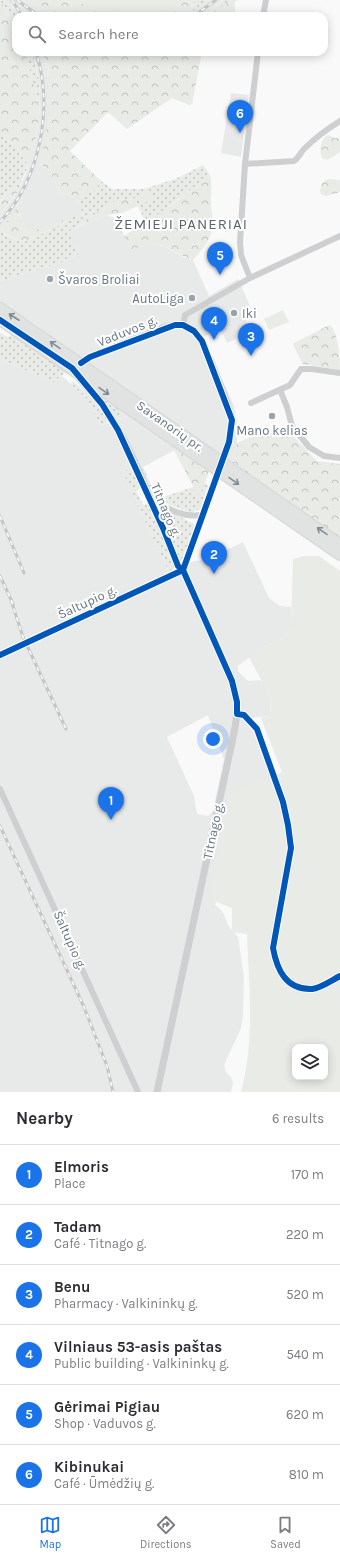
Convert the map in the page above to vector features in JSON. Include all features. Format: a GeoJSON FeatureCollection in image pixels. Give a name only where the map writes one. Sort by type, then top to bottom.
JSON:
{"type":"FeatureCollection","features":[{"type":"Feature","properties":{"kind":"highway","name":"Savanorių pr."},"geometry":{"type":"LineString","coordinates":[[0,308],[76,366],[340,555]]}},
{"type":"Feature","properties":{"kind":"highway","name":"Savanorių pr."},"geometry":{"type":"LineString","coordinates":[[0,320],[76,366],[340,544]]}},
{"type":"Feature","properties":{"kind":"street"},"geometry":{"type":"LineString","coordinates":[[264,12],[266,0]]}},
{"type":"Feature","properties":{"kind":"street"},"geometry":{"type":"LineString","coordinates":[[250,278],[240,251],[245,164],[258,56]]}},
{"type":"Feature","properties":{"kind":"street"},"geometry":{"type":"LineString","coordinates":[[245,164],[294,161],[298,159],[302,150],[322,133],[340,121]]}},
{"type":"Feature","properties":{"kind":"street"},"geometry":{"type":"LineString","coordinates":[[224,458],[231,435],[231,413],[202,341],[194,331],[183,325],[185,315],[250,278],[340,236]]}},
{"type":"Feature","properties":{"kind":"street","name":"Vaduvos g."},"geometry":{"type":"LineString","coordinates":[[76,366],[90,357],[166,327],[183,325]]}},
{"type":"Feature","properties":{"kind":"street","name":"Titnago g."},"geometry":{"type":"LineString","coordinates":[[76,366],[110,416],[146,491],[232,681],[237,702],[237,714],[196,915],[157,1092]]}},
{"type":"Feature","properties":{"kind":"street"},"geometry":{"type":"LineString","coordinates":[[251,402],[290,385],[297,373],[305,368],[340,373]]}},
{"type":"Feature","properties":{"kind":"street"},"geometry":{"type":"LineString","coordinates":[[280,390],[287,407],[292,426],[308,447],[324,456],[340,458]]}},
{"type":"Feature","properties":{"kind":"street"},"geometry":{"type":"LineString","coordinates":[[183,570],[217,474]]}},
{"type":"Feature","properties":{"kind":"street"},"geometry":{"type":"LineString","coordinates":[[146,491],[155,501],[185,515],[192,517],[204,514]]}},
{"type":"Feature","properties":{"kind":"street","name":"Šaltupio g."},"geometry":{"type":"LineString","coordinates":[[0,655],[183,570]]}},
{"type":"Feature","properties":{"kind":"street","name":"Šaltupio g."},"geometry":{"type":"LineString","coordinates":[[0,790],[138,1092]]}},
{"type":"Feature","properties":{"kind":"shaded area"},"geometry":{"type":"Polygon","coordinates":[[[8,0],[26,0],[46,12],[24,11],[16,12],[8,0]]]}},
{"type":"Feature","properties":{"kind":"shaded area"},"geometry":{"type":"Polygon","coordinates":[[[209,0],[223,0],[209,12],[190,12],[209,0]]]}},
{"type":"Feature","properties":{"kind":"shaded area"},"geometry":{"type":"Polygon","coordinates":[[[34,56],[43,56],[49,77],[50,117],[40,164],[48,169],[61,195],[67,194],[77,199],[83,214],[27,233],[18,209],[0,230],[0,215],[14,197],[25,176],[35,143],[40,109],[39,82],[34,56]]]}},
{"type":"Feature","properties":{"kind":"shaded area"},"geometry":{"type":"Polygon","coordinates":[[[231,93],[249,95],[241,157],[221,153],[231,93]]]}},
{"type":"Feature","properties":{"kind":"shaded area"},"geometry":{"type":"Polygon","coordinates":[[[107,215],[117,219],[130,249],[153,244],[164,246],[185,258],[193,260],[209,296],[238,279],[255,317],[246,321],[251,332],[227,343],[221,329],[203,337],[234,406],[237,423],[237,443],[231,463],[89,365],[30,321],[0,304],[0,281],[59,263],[78,255],[68,231],[107,215]]]}},
{"type":"Feature","properties":{"kind":"shaded area"},"geometry":{"type":"Polygon","coordinates":[[[0,359],[54,382],[62,376],[88,400],[100,426],[127,416],[175,450],[141,468],[139,464],[123,472],[167,568],[172,571],[194,561],[205,560],[243,542],[269,598],[280,606],[291,607],[291,626],[288,633],[282,638],[262,648],[238,666],[238,671],[248,681],[260,680],[266,685],[270,702],[270,713],[268,716],[245,719],[253,731],[270,777],[215,905],[223,912],[228,925],[238,937],[244,977],[243,1015],[241,1028],[224,1065],[226,1072],[231,1077],[233,1083],[231,1092],[0,1092],[0,359]],[[208,715],[167,737],[194,796],[197,814],[208,816],[213,811],[224,759],[208,715]]]}},
{"type":"Feature","properties":{"kind":"green space"},"geometry":{"type":"Polygon","coordinates":[[[0,0],[8,0],[16,12],[12,12],[12,20],[0,0]]]}},
{"type":"Feature","properties":{"kind":"green space"},"geometry":{"type":"Polygon","coordinates":[[[0,0],[12,20],[12,56],[26,56],[40,109],[35,143],[30,161],[25,162],[16,144],[7,141],[0,130],[0,0]]]}},
{"type":"Feature","properties":{"kind":"green space"},"geometry":{"type":"Polygon","coordinates":[[[26,0],[195,0],[190,12],[46,12],[26,0]]]}},
{"type":"Feature","properties":{"kind":"green space"},"geometry":{"type":"Polygon","coordinates":[[[69,0],[185,0],[174,8],[164,12],[113,12],[69,0]]]}},
{"type":"Feature","properties":{"kind":"green space"},"geometry":{"type":"Polygon","coordinates":[[[195,0],[209,0],[191,12],[195,0]]]}},
{"type":"Feature","properties":{"kind":"green space"},"geometry":{"type":"Polygon","coordinates":[[[223,0],[238,0],[225,6],[215,7],[223,0]]]}},
{"type":"Feature","properties":{"kind":"green space"},"geometry":{"type":"Polygon","coordinates":[[[235,1],[235,12],[209,12],[215,7],[235,1]]]}},
{"type":"Feature","properties":{"kind":"green space"},"geometry":{"type":"Polygon","coordinates":[[[26,56],[34,56],[39,82],[40,109],[26,56]]]}},
{"type":"Feature","properties":{"kind":"green space"},"geometry":{"type":"Polygon","coordinates":[[[43,56],[201,56],[192,104],[189,105],[172,98],[127,129],[108,112],[70,151],[101,181],[95,190],[77,199],[67,194],[61,195],[48,169],[40,164],[48,122],[50,94],[43,56]]]}},
{"type":"Feature","properties":{"kind":"green space"},"geometry":{"type":"Polygon","coordinates":[[[0,130],[7,141],[16,144],[25,162],[30,161],[17,192],[16,188],[10,188],[0,202],[0,130]]]}},
{"type":"Feature","properties":{"kind":"green space"},"geometry":{"type":"Polygon","coordinates":[[[328,135],[335,138],[340,138],[340,152],[327,160],[322,158],[320,148],[323,139],[328,135]]]}},
{"type":"Feature","properties":{"kind":"green space"},"geometry":{"type":"Polygon","coordinates":[[[203,165],[210,175],[146,223],[134,198],[117,200],[81,223],[79,226],[69,231],[78,255],[59,263],[0,281],[0,230],[2,228],[4,234],[22,243],[65,223],[64,220],[83,214],[77,199],[95,190],[101,181],[112,189],[144,189],[175,179],[203,165]]]}},
{"type":"Feature","properties":{"kind":"green space"},"geometry":{"type":"Polygon","coordinates":[[[210,175],[213,223],[212,230],[206,244],[193,260],[160,245],[130,249],[124,236],[169,207],[210,175]]]}},
{"type":"Feature","properties":{"kind":"green space"},"geometry":{"type":"Polygon","coordinates":[[[328,179],[340,180],[340,192],[326,196],[321,194],[320,191],[322,183],[328,179]]]}},
{"type":"Feature","properties":{"kind":"green space"},"geometry":{"type":"Polygon","coordinates":[[[10,188],[16,188],[17,192],[0,215],[0,203],[10,188]]]}},
{"type":"Feature","properties":{"kind":"green space"},"geometry":{"type":"Polygon","coordinates":[[[150,191],[153,199],[142,204],[139,196],[150,191]]]}},
{"type":"Feature","properties":{"kind":"green space"},"geometry":{"type":"Polygon","coordinates":[[[134,198],[138,206],[122,213],[107,215],[79,226],[81,223],[117,200],[134,198]]]}},
{"type":"Feature","properties":{"kind":"green space"},"geometry":{"type":"Polygon","coordinates":[[[17,208],[27,233],[64,220],[65,223],[22,243],[4,233],[2,228],[17,208]]]}},
{"type":"Feature","properties":{"kind":"green space"},"geometry":{"type":"Polygon","coordinates":[[[283,310],[289,322],[269,330],[264,319],[283,310]]]}},
{"type":"Feature","properties":{"kind":"green space"},"geometry":{"type":"Polygon","coordinates":[[[329,325],[335,332],[339,353],[340,370],[303,364],[293,345],[294,343],[329,325]]]}},
{"type":"Feature","properties":{"kind":"green space"},"geometry":{"type":"Polygon","coordinates":[[[0,333],[8,337],[15,333],[66,372],[54,382],[0,359],[0,333]]]}},
{"type":"Feature","properties":{"kind":"green space"},"geometry":{"type":"Polygon","coordinates":[[[73,381],[95,400],[110,421],[100,426],[88,400],[71,384],[73,381]]]}},
{"type":"Feature","properties":{"kind":"green space"},"geometry":{"type":"Polygon","coordinates":[[[86,382],[113,401],[107,402],[127,416],[116,419],[86,382]]]}},
{"type":"Feature","properties":{"kind":"green space"},"geometry":{"type":"Polygon","coordinates":[[[108,400],[209,471],[201,494],[197,495],[194,492],[193,486],[174,450],[107,402],[108,400]]]}},
{"type":"Feature","properties":{"kind":"green space"},"geometry":{"type":"Polygon","coordinates":[[[282,432],[292,435],[317,461],[340,464],[340,540],[231,463],[237,443],[255,435],[282,432]]]}},
{"type":"Feature","properties":{"kind":"green space"},"geometry":{"type":"Polygon","coordinates":[[[133,467],[141,487],[136,491],[143,505],[148,505],[158,520],[175,566],[172,571],[167,568],[123,472],[133,467]]]}},
{"type":"Feature","properties":{"kind":"green space"},"geometry":{"type":"Polygon","coordinates":[[[143,467],[156,496],[164,497],[193,487],[194,492],[201,494],[204,482],[208,486],[200,509],[191,513],[157,500],[141,468],[143,467]]]}},
{"type":"Feature","properties":{"kind":"green space"},"geometry":{"type":"Polygon","coordinates":[[[159,506],[194,524],[194,528],[180,564],[158,508],[159,506]]]}},
{"type":"Feature","properties":{"kind":"green space"},"geometry":{"type":"Polygon","coordinates":[[[304,556],[319,556],[340,571],[340,1092],[241,1092],[250,1033],[250,993],[247,934],[232,932],[232,908],[212,900],[211,887],[230,794],[282,772],[261,718],[268,716],[270,710],[268,695],[249,657],[262,648],[282,638],[288,633],[291,626],[293,559],[304,556]]]}},
{"type":"Feature","properties":{"kind":"railway"},"geometry":{"type":"LineString","coordinates":[[12,0],[20,12]]}},
{"type":"Feature","properties":{"kind":"railway"},"geometry":{"type":"LineString","coordinates":[[17,0],[34,12]]}},
{"type":"Feature","properties":{"kind":"railway"},"geometry":{"type":"LineString","coordinates":[[200,12],[216,0]]}},
{"type":"Feature","properties":{"kind":"railway"},"geometry":{"type":"LineString","coordinates":[[0,222],[14,205],[25,185],[34,164],[40,142],[44,96],[37,56]]}},
{"type":"Feature","properties":{"kind":"railway"},"geometry":{"type":"LineString","coordinates":[[0,516],[24,573]]}},
{"type":"Feature","properties":{"kind":"railway"},"geometry":{"type":"LineString","coordinates":[[0,576],[13,604]]}},
{"type":"Feature","properties":{"kind":"railway"},"geometry":{"type":"LineString","coordinates":[[11,600],[23,637],[66,729]]}},
{"type":"Feature","properties":{"kind":"railway"},"geometry":{"type":"LineString","coordinates":[[0,826],[84,1007],[107,1066],[113,1092]]}},
{"type":"Feature","properties":{"kind":"cycle path"},"geometry":{"type":"LineString","coordinates":[[0,320],[72,368],[102,404],[118,430],[163,528],[178,566],[183,570],[232,681],[237,702],[237,714],[244,715],[257,729],[283,802],[291,848],[273,948],[277,964],[280,971],[289,982],[303,988],[312,989],[323,986],[340,976]]}},
{"type":"Feature","properties":{"kind":"cycle path"},"geometry":{"type":"LineString","coordinates":[[81,363],[90,357],[175,325],[183,325],[194,331],[202,341],[232,420],[229,442],[183,570]]}},
{"type":"Feature","properties":{"kind":"cycle path"},"geometry":{"type":"LineString","coordinates":[[0,655],[183,570]]}},
{"type":"Feature","properties":{"kind":"place","name":"Kibinukai"},"geometry":{"type":"Point","coordinates":[240,133]}},
{"type":"Feature","properties":{"kind":"place","name":"Gėrimai Pigiau"},"geometry":{"type":"Point","coordinates":[220,275]}},
{"type":"Feature","properties":{"kind":"place","name":"Švaros Broliai"},"geometry":{"type":"Point","coordinates":[50,279]}},
{"type":"Feature","properties":{"kind":"place","name":"AutoLiga"},"geometry":{"type":"Point","coordinates":[192,298]}},
{"type":"Feature","properties":{"kind":"place","name":"Iki"},"geometry":{"type":"Point","coordinates":[234,313]}},
{"type":"Feature","properties":{"kind":"place","name":"Vilniaus 53-asis paštas"},"geometry":{"type":"Point","coordinates":[214,340]}},
{"type":"Feature","properties":{"kind":"place","name":"Benu"},"geometry":{"type":"Point","coordinates":[251,356]}},
{"type":"Feature","properties":{"kind":"place","name":"Mano kelias"},"geometry":{"type":"Point","coordinates":[272,416]}},
{"type":"Feature","properties":{"kind":"place","name":"Tadam"},"geometry":{"type":"Point","coordinates":[214,574]}},
{"type":"Feature","properties":{"kind":"place","name":"Elmoris"},"geometry":{"type":"Point","coordinates":[111,820]}},
{"type":"Feature","properties":{"kind":"district","name":"ŽEMIEJI PANERIAI"},"geometry":{"type":"Point","coordinates":[181,224]}}]}
